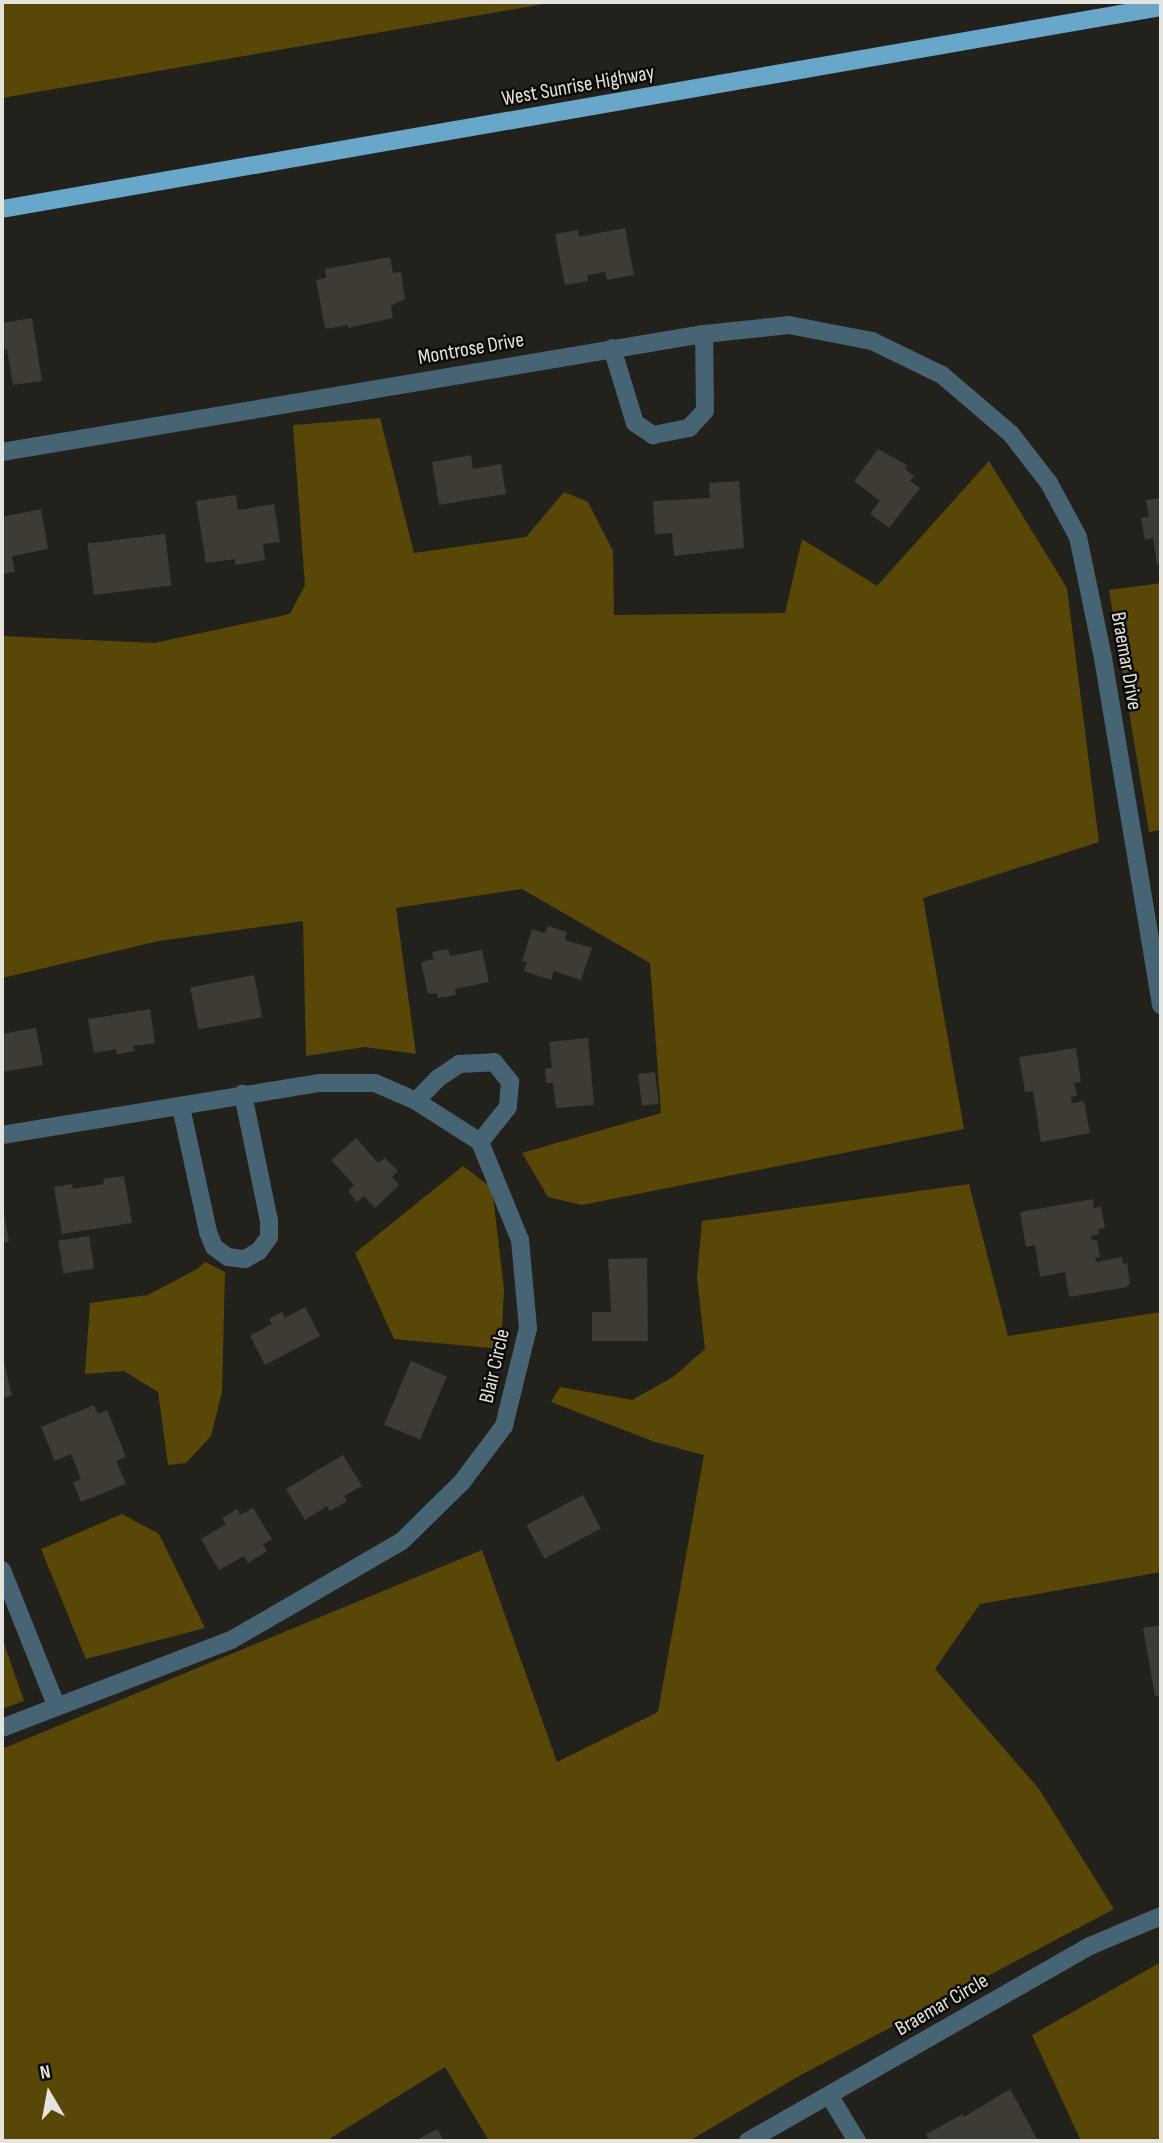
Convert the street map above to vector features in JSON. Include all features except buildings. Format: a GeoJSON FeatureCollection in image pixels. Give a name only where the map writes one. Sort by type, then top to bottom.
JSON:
{"type":"FeatureCollection","features":[{"type":"Feature","properties":{"kind":"main road","name":"West Sunrise Highway"},"geometry":{"type":"LineString","coordinates":[[2,209],[1161,7]]}},
{"type":"Feature","properties":{"kind":"street","name":"Montrose Drive"},"geometry":{"type":"LineString","coordinates":[[2,452],[612,348],[789,325],[872,341],[942,375]]}},
{"type":"Feature","properties":{"kind":"street"},"geometry":{"type":"LineString","coordinates":[[612,348],[635,423],[653,435],[689,428],[705,411],[704,334]]}},
{"type":"Feature","properties":{"kind":"street","name":"Braemar Drive"},"geometry":{"type":"LineString","coordinates":[[942,375],[1010,434],[1049,483],[1078,537],[1104,658],[1161,1005]]}},
{"type":"Feature","properties":{"kind":"street"},"geometry":{"type":"LineString","coordinates":[[2,1135],[320,1083],[375,1083],[416,1101],[480,1142],[508,1107],[510,1082],[494,1062],[459,1064],[416,1101]]}},
{"type":"Feature","properties":{"kind":"street"},"geometry":{"type":"LineString","coordinates":[[181,1107],[208,1232],[214,1247],[228,1257],[245,1259],[259,1251],[269,1237],[269,1221],[243,1094]]}},
{"type":"Feature","properties":{"kind":"street","name":"Blair Circle"},"geometry":{"type":"LineString","coordinates":[[2,1728],[56,1705],[232,1640],[402,1541],[463,1482],[504,1426],[528,1328],[520,1240],[480,1142]]}},
{"type":"Feature","properties":{"kind":"street"},"geometry":{"type":"LineString","coordinates":[[2,1570],[56,1705]]}},
{"type":"Feature","properties":{"kind":"street","name":"Braemar Circle"},"geometry":{"type":"LineString","coordinates":[[748,2141],[1090,1946],[1161,1916]]}},
{"type":"Feature","properties":{"kind":"street"},"geometry":{"type":"LineString","coordinates":[[829,2095],[856,2141]]}},
{"type":"Feature","properties":{"kind":"shaded area"},"geometry":{"type":"Polygon","coordinates":[[[2,2],[555,2],[2,98],[2,2]]]}},
{"type":"Feature","properties":{"kind":"shaded area"},"geometry":{"type":"Polygon","coordinates":[[[380,418],[414,553],[526,537],[564,492],[588,502],[613,551],[614,615],[785,613],[802,539],[877,586],[989,461],[1067,588],[1099,842],[923,898],[964,1129],[582,1205],[548,1197],[522,1153],[661,1113],[650,963],[522,889],[396,908],[416,1054],[365,1047],[306,1056],[303,921],[159,941],[2,978],[2,636],[154,643],[290,614],[305,585],[293,425],[380,418]]]}},
{"type":"Feature","properties":{"kind":"shaded area"},"geometry":{"type":"Polygon","coordinates":[[[1161,583],[1161,830],[1149,832],[1109,590],[1161,583]]]}},
{"type":"Feature","properties":{"kind":"shaded area"},"geometry":{"type":"Polygon","coordinates":[[[463,1166],[492,1188],[504,1289],[501,1349],[394,1339],[355,1253],[463,1166]]]}},
{"type":"Feature","properties":{"kind":"shaded area"},"geometry":{"type":"Polygon","coordinates":[[[969,1184],[1008,1336],[1161,1312],[1161,1572],[980,1604],[935,1669],[1039,1789],[1114,1909],[799,2076],[689,2141],[489,2141],[445,2067],[326,2141],[2,2141],[2,1749],[482,1550],[557,1762],[658,1712],[704,1455],[655,1442],[551,1402],[560,1387],[632,1400],[673,1377],[705,1349],[697,1277],[702,1221],[969,1184]]]}},
{"type":"Feature","properties":{"kind":"shaded area"},"geometry":{"type":"Polygon","coordinates":[[[205,1262],[225,1272],[222,1392],[211,1436],[186,1463],[168,1465],[158,1392],[124,1371],[85,1374],[90,1303],[148,1295],[205,1262]]]}},
{"type":"Feature","properties":{"kind":"shaded area"},"geometry":{"type":"Polygon","coordinates":[[[122,1514],[159,1534],[205,1628],[86,1659],[41,1549],[122,1514]]]}},
{"type":"Feature","properties":{"kind":"shaded area"},"geometry":{"type":"Polygon","coordinates":[[[2,1638],[24,1701],[2,1709],[2,1638]]]}},
{"type":"Feature","properties":{"kind":"shaded area"},"geometry":{"type":"Polygon","coordinates":[[[1161,1962],[1161,2141],[1081,2141],[1032,2035],[1161,1962]]]}}]}
